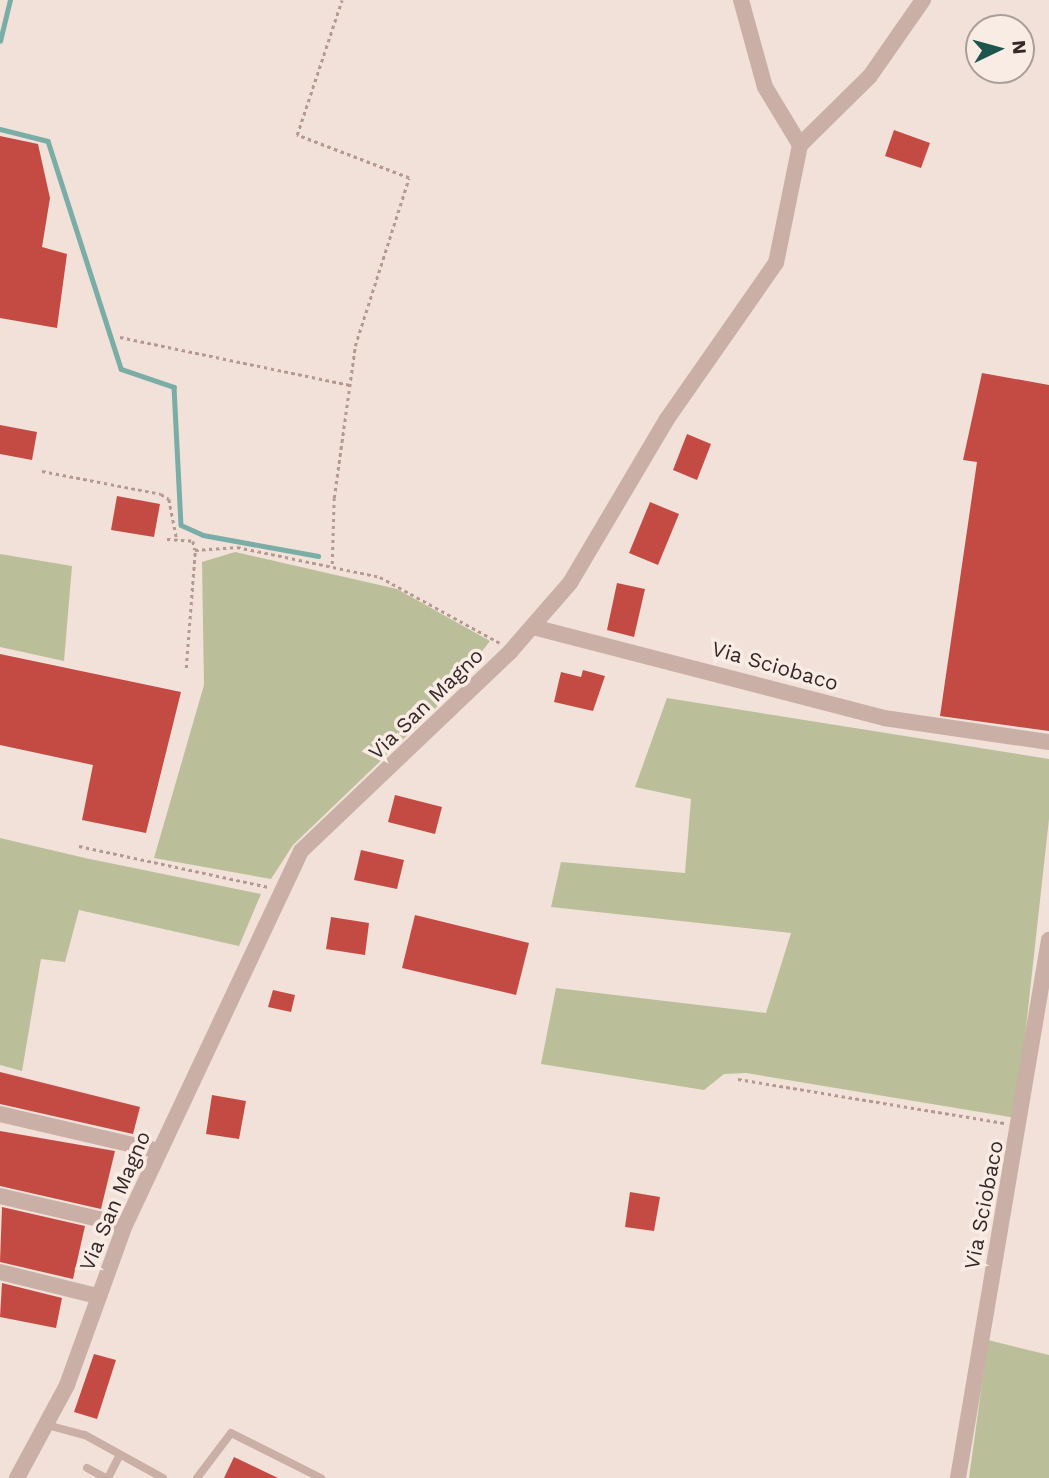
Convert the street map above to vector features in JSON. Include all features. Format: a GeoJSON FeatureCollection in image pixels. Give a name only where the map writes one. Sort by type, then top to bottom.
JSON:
{"type":"FeatureCollection","features":[{"type":"Feature","properties":{"kind":"street"},"geometry":{"type":"LineString","coordinates":[[741,0],[765,87],[800,145],[870,76],[923,0]]}},
{"type":"Feature","properties":{"kind":"street","name":"Via San Magno"},"geometry":{"type":"LineString","coordinates":[[17,1478],[47,1425],[61,1383],[125,1225],[278,889],[301,851],[510,652],[570,583],[667,419],[776,263],[800,145]]}},
{"type":"Feature","properties":{"kind":"street","name":"Via Sciobaco"},"geometry":{"type":"LineString","coordinates":[[533,627],[884,718],[1049,742]]}},
{"type":"Feature","properties":{"kind":"street","name":"Via Sciobaco"},"geometry":{"type":"LineString","coordinates":[[958,1478],[1021,1126],[1049,940]]}},
{"type":"Feature","properties":{"kind":"street"},"geometry":{"type":"LineString","coordinates":[[0,1114],[159,1150]]}},
{"type":"Feature","properties":{"kind":"street"},"geometry":{"type":"LineString","coordinates":[[0,1196],[125,1225]]}},
{"type":"Feature","properties":{"kind":"street"},"geometry":{"type":"LineString","coordinates":[[0,1272],[97,1296]]}},
{"type":"Feature","properties":{"kind":"lane"},"geometry":{"type":"LineString","coordinates":[[47,1425],[85,1435],[118,1458],[163,1478]]}},
{"type":"Feature","properties":{"kind":"lane"},"geometry":{"type":"LineString","coordinates":[[197,1478],[230,1433],[321,1478]]}},
{"type":"Feature","properties":{"kind":"lane"},"geometry":{"type":"LineString","coordinates":[[88,1468],[107,1478],[118,1458]]}},
{"type":"Feature","properties":{"kind":"path"},"geometry":{"type":"LineString","coordinates":[[332,564],[349,385],[360,323],[409,178],[297,135],[342,0]]}},
{"type":"Feature","properties":{"kind":"path"},"geometry":{"type":"LineString","coordinates":[[120,337],[349,385]]}},
{"type":"Feature","properties":{"kind":"path"},"geometry":{"type":"LineString","coordinates":[[42,471],[161,494],[169,499],[177,540]]}},
{"type":"Feature","properties":{"kind":"path"},"geometry":{"type":"LineString","coordinates":[[167,540],[193,541],[195,550],[187,668]]}},
{"type":"Feature","properties":{"kind":"path"},"geometry":{"type":"LineString","coordinates":[[195,550],[237,547],[332,564],[411,590],[510,652]]}},
{"type":"Feature","properties":{"kind":"path"},"geometry":{"type":"LineString","coordinates":[[79,846],[278,889]]}},
{"type":"Feature","properties":{"kind":"path"},"geometry":{"type":"LineString","coordinates":[[738,1079],[1021,1126]]}},
{"type":"Feature","properties":{"kind":"green space"},"geometry":{"type":"Polygon","coordinates":[[[235,552],[397,589],[490,641],[445,699],[293,845],[271,879],[154,858],[204,685],[202,562],[235,552]]]}},
{"type":"Feature","properties":{"kind":"green space"},"geometry":{"type":"Polygon","coordinates":[[[0,554],[72,566],[64,661],[0,647],[0,554]]]}},
{"type":"Feature","properties":{"kind":"green space"},"geometry":{"type":"Polygon","coordinates":[[[667,698],[1049,759],[1049,819],[1016,1118],[746,1073],[724,1074],[704,1090],[541,1064],[556,988],[766,1013],[791,933],[551,907],[561,862],[685,873],[691,799],[635,787],[667,698]]]}},
{"type":"Feature","properties":{"kind":"green space"},"geometry":{"type":"Polygon","coordinates":[[[0,838],[261,894],[239,946],[79,910],[65,962],[41,959],[22,1071],[0,1065],[0,838]]]}},
{"type":"Feature","properties":{"kind":"green space"},"geometry":{"type":"Polygon","coordinates":[[[988,1340],[1049,1355],[1049,1478],[969,1478],[988,1340]]]}},
{"type":"Feature","properties":{"kind":"building"},"geometry":{"type":"Polygon","coordinates":[[[894,130],[930,143],[921,168],[885,156],[894,130]]]}},
{"type":"Feature","properties":{"kind":"building"},"geometry":{"type":"Polygon","coordinates":[[[0,136],[38,144],[50,198],[42,247],[67,254],[57,328],[0,318],[0,136]]]}},
{"type":"Feature","properties":{"kind":"building"},"geometry":{"type":"Polygon","coordinates":[[[982,373],[1049,385],[1049,731],[940,716],[977,462],[963,460],[982,373]]]}},
{"type":"Feature","properties":{"kind":"building"},"geometry":{"type":"Polygon","coordinates":[[[0,425],[37,432],[32,460],[0,454],[0,425]]]}},
{"type":"Feature","properties":{"kind":"building"},"geometry":{"type":"Polygon","coordinates":[[[687,434],[711,444],[697,480],[673,470],[687,434]]]}},
{"type":"Feature","properties":{"kind":"building"},"geometry":{"type":"Polygon","coordinates":[[[117,496],[160,504],[154,537],[111,530],[117,496]]]}},
{"type":"Feature","properties":{"kind":"building"},"geometry":{"type":"Polygon","coordinates":[[[650,502],[679,514],[658,565],[629,553],[650,502]]]}},
{"type":"Feature","properties":{"kind":"building"},"geometry":{"type":"Polygon","coordinates":[[[617,583],[645,589],[634,637],[607,630],[617,583]]]}},
{"type":"Feature","properties":{"kind":"building"},"geometry":{"type":"Polygon","coordinates":[[[0,654],[181,692],[146,833],[82,820],[93,765],[0,745],[0,654]]]}},
{"type":"Feature","properties":{"kind":"building"},"geometry":{"type":"Polygon","coordinates":[[[583,670],[605,676],[593,711],[554,702],[561,672],[581,677],[583,670]]]}},
{"type":"Feature","properties":{"kind":"building"},"geometry":{"type":"Polygon","coordinates":[[[395,795],[442,807],[435,834],[388,822],[395,795]]]}},
{"type":"Feature","properties":{"kind":"building"},"geometry":{"type":"Polygon","coordinates":[[[361,850],[404,860],[397,889],[354,880],[361,850]]]}},
{"type":"Feature","properties":{"kind":"building"},"geometry":{"type":"Polygon","coordinates":[[[415,915],[529,943],[516,995],[402,968],[415,915]]]}},
{"type":"Feature","properties":{"kind":"building"},"geometry":{"type":"Polygon","coordinates":[[[331,917],[369,923],[365,955],[326,949],[331,917]]]}},
{"type":"Feature","properties":{"kind":"building"},"geometry":{"type":"Polygon","coordinates":[[[273,990],[295,995],[291,1012],[268,1007],[273,990]]]}},
{"type":"Feature","properties":{"kind":"building"},"geometry":{"type":"Polygon","coordinates":[[[0,1072],[140,1107],[133,1134],[0,1104],[0,1072]]]}},
{"type":"Feature","properties":{"kind":"building"},"geometry":{"type":"Polygon","coordinates":[[[212,1095],[246,1101],[239,1139],[206,1134],[212,1095]]]}},
{"type":"Feature","properties":{"kind":"building"},"geometry":{"type":"Polygon","coordinates":[[[0,1131],[115,1151],[101,1209],[0,1186],[0,1131]]]}},
{"type":"Feature","properties":{"kind":"building"},"geometry":{"type":"Polygon","coordinates":[[[630,1192],[660,1197],[654,1231],[625,1227],[630,1192]]]}},
{"type":"Feature","properties":{"kind":"building"},"geometry":{"type":"Polygon","coordinates":[[[2,1207],[85,1226],[73,1279],[0,1262],[2,1207]]]}},
{"type":"Feature","properties":{"kind":"building"},"geometry":{"type":"Polygon","coordinates":[[[2,1283],[62,1298],[56,1328],[0,1317],[2,1283]]]}},
{"type":"Feature","properties":{"kind":"building"},"geometry":{"type":"Polygon","coordinates":[[[94,1354],[116,1360],[97,1419],[74,1412],[94,1354]]]}},
{"type":"Feature","properties":{"kind":"building"},"geometry":{"type":"Polygon","coordinates":[[[234,1457],[278,1478],[224,1478],[234,1457]]]}},
{"type":"Feature","properties":{"kind":"waterway"},"geometry":{"type":"LineString","coordinates":[[0,41],[10,0]]}},
{"type":"Feature","properties":{"kind":"waterway"},"geometry":{"type":"LineString","coordinates":[[0,129],[48,141],[121,369],[174,387],[181,525],[203,535],[318,556]]}}]}
